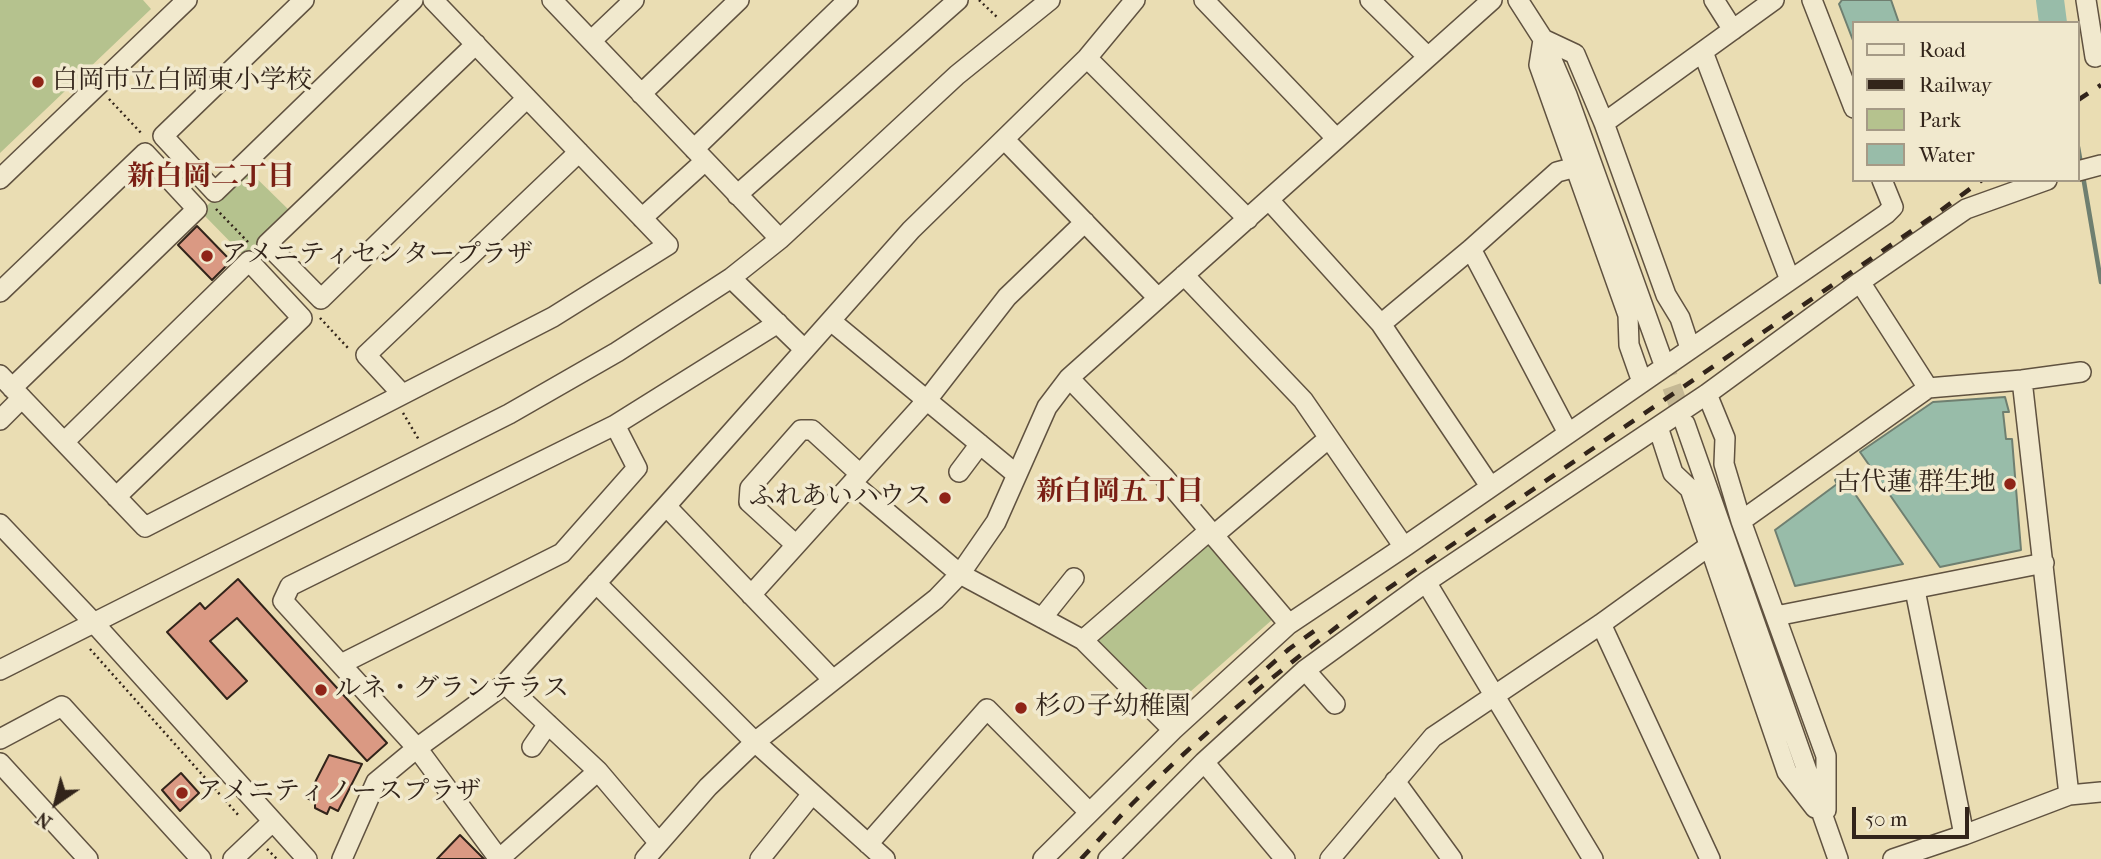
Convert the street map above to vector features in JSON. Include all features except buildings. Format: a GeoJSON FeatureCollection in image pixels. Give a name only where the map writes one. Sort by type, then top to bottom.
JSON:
{"type":"FeatureCollection","features":[{"type":"Feature","properties":{"kind":"street"},"geometry":{"type":"LineString","coordinates":[[304,0],[163,136],[215,192],[413,0]]}},
{"type":"Feature","properties":{"kind":"street"},"geometry":{"type":"LineString","coordinates":[[12,387],[145,527],[553,317],[668,245],[433,0]]}},
{"type":"Feature","properties":{"kind":"street"},"geometry":{"type":"LineString","coordinates":[[552,0],[780,239]]}},
{"type":"Feature","properties":{"kind":"street"},"geometry":{"type":"LineString","coordinates":[[591,41],[634,0]]}},
{"type":"Feature","properties":{"kind":"street"},"geometry":{"type":"LineString","coordinates":[[642,94],[739,0]]}},
{"type":"Feature","properties":{"kind":"street"},"geometry":{"type":"LineString","coordinates":[[642,218],[848,0]]}},
{"type":"Feature","properties":{"kind":"street"},"geometry":{"type":"LineString","coordinates":[[737,195],[958,0]]}},
{"type":"Feature","properties":{"kind":"street"},"geometry":{"type":"LineString","coordinates":[[0,670],[509,414],[617,352],[731,278],[780,239],[957,75],[1050,0]]}},
{"type":"Feature","properties":{"kind":"street"},"geometry":{"type":"LineString","coordinates":[[342,859],[376,782],[417,748],[505,684],[911,230],[1087,58],[1135,0]]}},
{"type":"Feature","properties":{"kind":"street"},"geometry":{"type":"LineString","coordinates":[[1204,0],[1336,138]]}},
{"type":"Feature","properties":{"kind":"street"},"geometry":{"type":"LineString","coordinates":[[1370,0],[1428,57]]}},
{"type":"Feature","properties":{"kind":"street"},"geometry":{"type":"LineString","coordinates":[[645,859],[708,787],[755,742],[936,599],[960,574],[996,522],[1046,407],[1069,377],[1492,0]]}},
{"type":"Feature","properties":{"kind":"street"},"geometry":{"type":"LineString","coordinates":[[1518,0],[1543,39],[1567,95],[1662,359]]}},
{"type":"Feature","properties":{"kind":"street"},"geometry":{"type":"LineString","coordinates":[[1714,0],[1733,30]]}},
{"type":"Feature","properties":{"kind":"street"},"geometry":{"type":"LineString","coordinates":[[1604,123],[1774,0]]}},
{"type":"Feature","properties":{"kind":"street"},"geometry":{"type":"LineString","coordinates":[[1812,0],[1853,105]]}},
{"type":"Feature","properties":{"kind":"street"},"geometry":{"type":"LineString","coordinates":[[2086,0],[2095,57],[2101,55]]}},
{"type":"Feature","properties":{"kind":"street"},"geometry":{"type":"LineString","coordinates":[[0,179],[173,4]]}},
{"type":"Feature","properties":{"kind":"street"},"geometry":{"type":"LineString","coordinates":[[1543,39],[1575,54],[1604,123],[1666,296],[1680,318],[1690,348]]}},
{"type":"Feature","properties":{"kind":"street"},"geometry":{"type":"LineString","coordinates":[[1543,39],[1539,65],[1628,315],[1629,345],[1642,382]]}},
{"type":"Feature","properties":{"kind":"street"},"geometry":{"type":"LineString","coordinates":[[475,44],[267,244],[321,299],[527,98]]}},
{"type":"Feature","properties":{"kind":"street"},"geometry":{"type":"LineString","coordinates":[[1703,52],[1790,280]]}},
{"type":"Feature","properties":{"kind":"street"},"geometry":{"type":"LineString","coordinates":[[1087,58],[1248,219]]}},
{"type":"Feature","properties":{"kind":"street"},"geometry":{"type":"LineString","coordinates":[[1005,140],[1158,298]]}},
{"type":"Feature","properties":{"kind":"street"},"geometry":{"type":"LineString","coordinates":[[402,394],[366,355],[579,152]]}},
{"type":"Feature","properties":{"kind":"street"},"geometry":{"type":"LineString","coordinates":[[0,292],[145,153],[197,209],[12,387],[0,420]]}},
{"type":"Feature","properties":{"kind":"street"},"geometry":{"type":"LineString","coordinates":[[2080,170],[2101,165]]}},
{"type":"Feature","properties":{"kind":"street"},"geometry":{"type":"LineString","coordinates":[[1381,324],[1557,172],[1576,167]]}},
{"type":"Feature","properties":{"kind":"street"},"geometry":{"type":"LineString","coordinates":[[1042,859],[1173,730],[1289,624],[1886,214],[1893,207],[1883,182]]}},
{"type":"Feature","properties":{"kind":"street"},"geometry":{"type":"LineString","coordinates":[[1108,859],[1204,762],[1305,670],[1426,582],[1658,428],[1966,209],[2041,182]]}},
{"type":"Feature","properties":{"kind":"street"},"geometry":{"type":"LineString","coordinates":[[1269,200],[1381,324],[1490,486]]}},
{"type":"Feature","properties":{"kind":"street"},"geometry":{"type":"LineString","coordinates":[[751,595],[927,400],[1007,297],[1085,222]]}},
{"type":"Feature","properties":{"kind":"street"},"geometry":{"type":"LineString","coordinates":[[1471,249],[1568,433]]}},
{"type":"Feature","properties":{"kind":"street"},"geometry":{"type":"LineString","coordinates":[[64,442],[249,261],[302,318],[116,497]]}},
{"type":"Feature","properties":{"kind":"street"},"geometry":{"type":"LineString","coordinates":[[1184,275],[1303,400],[1404,547]]}},
{"type":"Feature","properties":{"kind":"street"},"geometry":{"type":"LineString","coordinates":[[731,278],[804,349]]}},
{"type":"Feature","properties":{"kind":"street"},"geometry":{"type":"LineString","coordinates":[[1860,282],[1928,388]]}},
{"type":"Feature","properties":{"kind":"street"},"geometry":{"type":"LineString","coordinates":[[831,321],[1016,474]]}},
{"type":"Feature","properties":{"kind":"street"},"geometry":{"type":"LineString","coordinates":[[598,771],[499,859],[417,748],[284,601],[290,586],[615,425],[778,323]]}},
{"type":"Feature","properties":{"kind":"street"},"geometry":{"type":"LineString","coordinates":[[1741,521],[1928,388],[2081,372]]}},
{"type":"Feature","properties":{"kind":"street"},"geometry":{"type":"LineString","coordinates":[[1069,377],[1163,476],[1289,624]]}},
{"type":"Feature","properties":{"kind":"street"},"geometry":{"type":"LineString","coordinates":[[2022,380],[2069,795]]}},
{"type":"Feature","properties":{"kind":"street"},"geometry":{"type":"LineString","coordinates":[[1707,394],[1725,438],[1724,464],[1741,521],[1826,756],[1826,823]]}},
{"type":"Feature","properties":{"kind":"street"},"geometry":{"type":"LineString","coordinates":[[1685,424],[1838,859]]}},
{"type":"Feature","properties":{"kind":"street"},"geometry":{"type":"LineString","coordinates":[[341,664],[562,553],[636,468],[615,425]]}},
{"type":"Feature","properties":{"kind":"street"},"geometry":{"type":"LineString","coordinates":[[1658,428],[1674,472],[1690,489],[1787,772],[1826,823]]}},
{"type":"Feature","properties":{"kind":"street"},"geometry":{"type":"LineString","coordinates":[[796,545],[749,502],[750,488],[801,430],[812,430],[856,479],[960,574],[1083,640],[1173,730]]}},
{"type":"Feature","properties":{"kind":"street"},"geometry":{"type":"LineString","coordinates":[[1083,640],[1329,438]]}},
{"type":"Feature","properties":{"kind":"street"},"geometry":{"type":"LineString","coordinates":[[959,472],[980,444]]}},
{"type":"Feature","properties":{"kind":"street"},"geometry":{"type":"LineString","coordinates":[[666,506],[833,680]]}},
{"type":"Feature","properties":{"kind":"street"},"geometry":{"type":"LineString","coordinates":[[0,524],[94,623],[307,859]]}},
{"type":"Feature","properties":{"kind":"street"},"geometry":{"type":"LineString","coordinates":[[1330,859],[1433,737],[1601,624],[1709,546]]}},
{"type":"Feature","properties":{"kind":"street"},"geometry":{"type":"LineString","coordinates":[[1776,616],[2044,563]]}},
{"type":"Feature","properties":{"kind":"street"},"geometry":{"type":"LineString","coordinates":[[1042,618],[1074,578]]}},
{"type":"Feature","properties":{"kind":"street"},"geometry":{"type":"LineString","coordinates":[[1426,582],[1593,859]]}},
{"type":"Feature","properties":{"kind":"street"},"geometry":{"type":"LineString","coordinates":[[596,583],[755,742],[885,859]]}},
{"type":"Feature","properties":{"kind":"street"},"geometry":{"type":"LineString","coordinates":[[1914,590],[1964,835]]}},
{"type":"Feature","properties":{"kind":"street"},"geometry":{"type":"LineString","coordinates":[[1601,624],[1710,859]]}},
{"type":"Feature","properties":{"kind":"street"},"geometry":{"type":"LineString","coordinates":[[1305,670],[1335,704]]}},
{"type":"Feature","properties":{"kind":"street"},"geometry":{"type":"LineString","coordinates":[[505,684],[598,771],[659,843]]}},
{"type":"Feature","properties":{"kind":"street"},"geometry":{"type":"LineString","coordinates":[[0,739],[62,706],[201,859]]}},
{"type":"Feature","properties":{"kind":"street"},"geometry":{"type":"LineString","coordinates":[[867,844],[987,709],[1089,812]]}},
{"type":"Feature","properties":{"kind":"street"},"geometry":{"type":"LineString","coordinates":[[532,747],[548,724]]}},
{"type":"Feature","properties":{"kind":"street"},"geometry":{"type":"LineString","coordinates":[[1204,762],[1285,859]]}},
{"type":"Feature","properties":{"kind":"street"},"geometry":{"type":"LineString","coordinates":[[0,763],[88,859]]}},
{"type":"Feature","properties":{"kind":"street"},"geometry":{"type":"LineString","coordinates":[[1395,780],[1452,859]]}},
{"type":"Feature","properties":{"kind":"street"},"geometry":{"type":"LineString","coordinates":[[1893,859],[2069,795],[2101,793]]}},
{"type":"Feature","properties":{"kind":"street"},"geometry":{"type":"LineString","coordinates":[[761,859],[812,794]]}},
{"type":"Feature","properties":{"kind":"street"},"geometry":{"type":"LineString","coordinates":[[233,859],[272,822]]}},
{"type":"Feature","properties":{"kind":"path"},"geometry":{"type":"LineString","coordinates":[[979,0],[1003,23]]}},
{"type":"Feature","properties":{"kind":"path"},"geometry":{"type":"LineString","coordinates":[[90,649],[240,817]]}},
{"type":"Feature","properties":{"kind":"path"},"geometry":{"type":"LineString","coordinates":[[266,848],[277,859]]}},
{"type":"Feature","properties":{"kind":"green space","name":"白岡市立白岡東小学校"},"geometry":{"type":"Polygon","coordinates":[[[0,0],[143,0],[151,9],[0,153],[0,0]]]}},
{"type":"Feature","properties":{"kind":"green space"},"geometry":{"type":"Polygon","coordinates":[[[245,167],[291,212],[246,258],[201,212],[245,167]]]}},
{"type":"Feature","properties":{"kind":"green space"},"geometry":{"type":"Polygon","coordinates":[[[1208,539],[1273,619],[1166,713],[1094,639],[1208,539]]]}},
{"type":"Feature","properties":{"kind":"water"},"geometry":{"type":"Polygon","coordinates":[[[1842,0],[1891,0],[1898,21],[1853,21],[1853,40],[1839,4],[1842,0]]]}},
{"type":"Feature","properties":{"kind":"water"},"geometry":{"type":"Polygon","coordinates":[[[2005,397],[2009,412],[2003,412],[2006,439],[2012,439],[2021,550],[1940,567],[1860,452],[1933,402],[2005,397]]]}},
{"type":"Feature","properties":{"kind":"water"},"geometry":{"type":"Polygon","coordinates":[[[1842,475],[1903,564],[1795,586],[1775,530],[1837,484],[1835,480],[1842,475]]]}},
{"type":"Feature","properties":{"kind":"waterway"},"geometry":{"type":"LineString","coordinates":[[2050,0],[2053,21]]}},
{"type":"Feature","properties":{"kind":"waterway"},"geometry":{"type":"LineString","coordinates":[[2080,158],[2081,164]]}},
{"type":"Feature","properties":{"kind":"waterway"},"geometry":{"type":"LineString","coordinates":[[2083,176],[2101,282]]}},
{"type":"Feature","properties":{"kind":"tunnel"},"geometry":{"type":"LineString","coordinates":[[1662,359],[1685,424]]}},
{"type":"Feature","properties":{"kind":"railway"},"geometry":{"type":"LineString","coordinates":[[2080,99],[2101,85]]}},
{"type":"Feature","properties":{"kind":"railway"},"geometry":{"type":"LineString","coordinates":[[1081,859],[1136,800],[1193,745],[1283,669],[1377,596],[1979,182]]}},
{"type":"Feature","properties":{"kind":"railway"},"geometry":{"type":"LineString","coordinates":[[1249,684],[1317,629]]}},
{"type":"Feature","properties":{"kind":"place","name":"白岡市立白岡東小学校"},"geometry":{"type":"Point","coordinates":[38,82]}},
{"type":"Feature","properties":{"kind":"place","name":"アメニティセンタープラザ"},"geometry":{"type":"Point","coordinates":[207,256]}},
{"type":"Feature","properties":{"kind":"place","name":"古代蓮 群生地"},"geometry":{"type":"Point","coordinates":[2010,484]}},
{"type":"Feature","properties":{"kind":"place","name":"ふれあいハウス"},"geometry":{"type":"Point","coordinates":[945,498]}},
{"type":"Feature","properties":{"kind":"place","name":"ルネ・グランテラス"},"geometry":{"type":"Point","coordinates":[321,690]}},
{"type":"Feature","properties":{"kind":"place","name":"杉の子幼稚園"},"geometry":{"type":"Point","coordinates":[1021,708]}},
{"type":"Feature","properties":{"kind":"place","name":"アメニティノースプラザ"},"geometry":{"type":"Point","coordinates":[182,793]}},
{"type":"Feature","properties":{"kind":"district","name":"新白岡二丁目"},"geometry":{"type":"Point","coordinates":[211,178]}},
{"type":"Feature","properties":{"kind":"district","name":"新白岡五丁目"},"geometry":{"type":"Point","coordinates":[1120,493]}}]}
